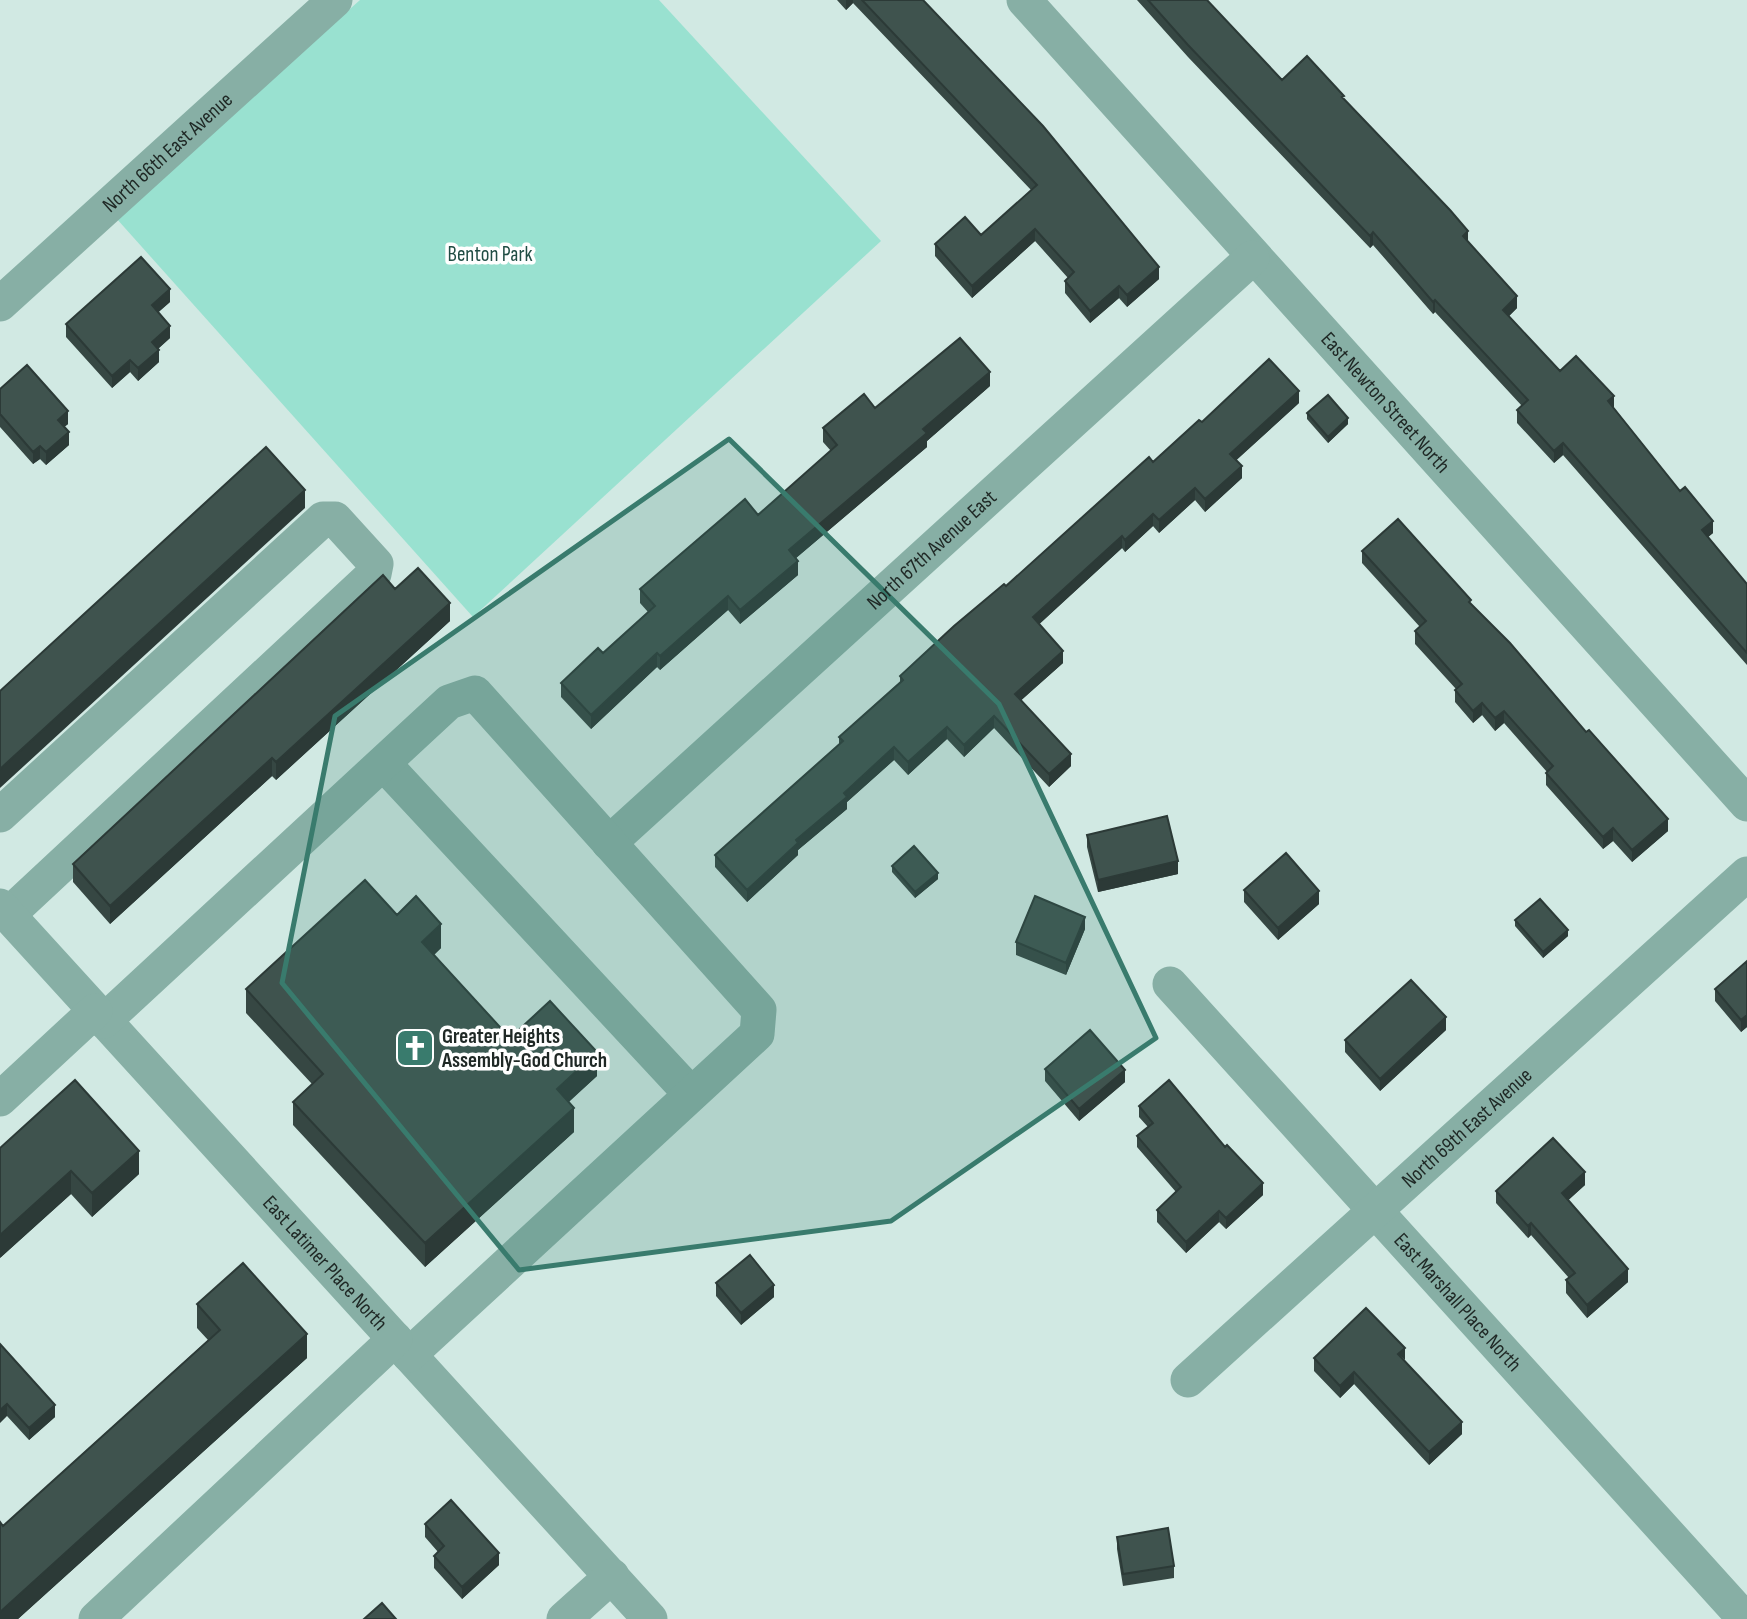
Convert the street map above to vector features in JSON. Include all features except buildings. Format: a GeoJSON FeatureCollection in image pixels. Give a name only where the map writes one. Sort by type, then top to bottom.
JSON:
{"type":"FeatureCollection","features":[{"type":"Feature","properties":{"kind":"street","name":"North 66th East Avenue"},"geometry":{"type":"LineString","coordinates":[[0,304],[335,0]]}},
{"type":"Feature","properties":{"kind":"street","name":"East Newton Street North"},"geometry":{"type":"LineString","coordinates":[[1024,0],[1252,258],[1747,804]]}},
{"type":"Feature","properties":{"kind":"street","name":"North 67th Avenue East"},"geometry":{"type":"LineString","coordinates":[[609,843],[1252,258]]}},
{"type":"Feature","properties":{"kind":"street"},"geometry":{"type":"LineString","coordinates":[[0,816],[323,519],[335,519],[376,564],[374,574],[295,650],[4,911]]}},
{"type":"Feature","properties":{"kind":"street"},"geometry":{"type":"LineString","coordinates":[[0,1099],[99,1016],[384,764],[449,702],[475,693],[759,1010],[757,1034],[96,1619]]}},
{"type":"Feature","properties":{"kind":"street"},"geometry":{"type":"LineString","coordinates":[[384,764],[691,1094]]}},
{"type":"Feature","properties":{"kind":"street","name":"North 69th East Avenue"},"geometry":{"type":"LineString","coordinates":[[1188,1380],[1747,874]]}},
{"type":"Feature","properties":{"kind":"street","name":"East Latimer Place North"},"geometry":{"type":"LineString","coordinates":[[4,911],[650,1619]]}},
{"type":"Feature","properties":{"kind":"street","name":"East Marshall Place North"},"geometry":{"type":"LineString","coordinates":[[1170,984],[1745,1619]]}},
{"type":"Feature","properties":{"kind":"street"},"geometry":{"type":"LineString","coordinates":[[564,1619],[611,1576]]}},
{"type":"Feature","properties":{"kind":"highlighted area"},"geometry":{"type":"Polygon","coordinates":[[[729,439],[999,704],[1156,1038],[891,1221],[519,1270],[282,983],[335,716],[729,439]]]}},
{"type":"Feature","properties":{"kind":"green space","name":"Benton Park"},"geometry":{"type":"Polygon","coordinates":[[[360,0],[659,0],[881,241],[473,617],[116,218],[360,0]]]}},
{"type":"Feature","properties":{"kind":"place","name":"Greater Heights Assembly-God Church"},"geometry":{"type":"Point","coordinates":[415,1048]}}]}
